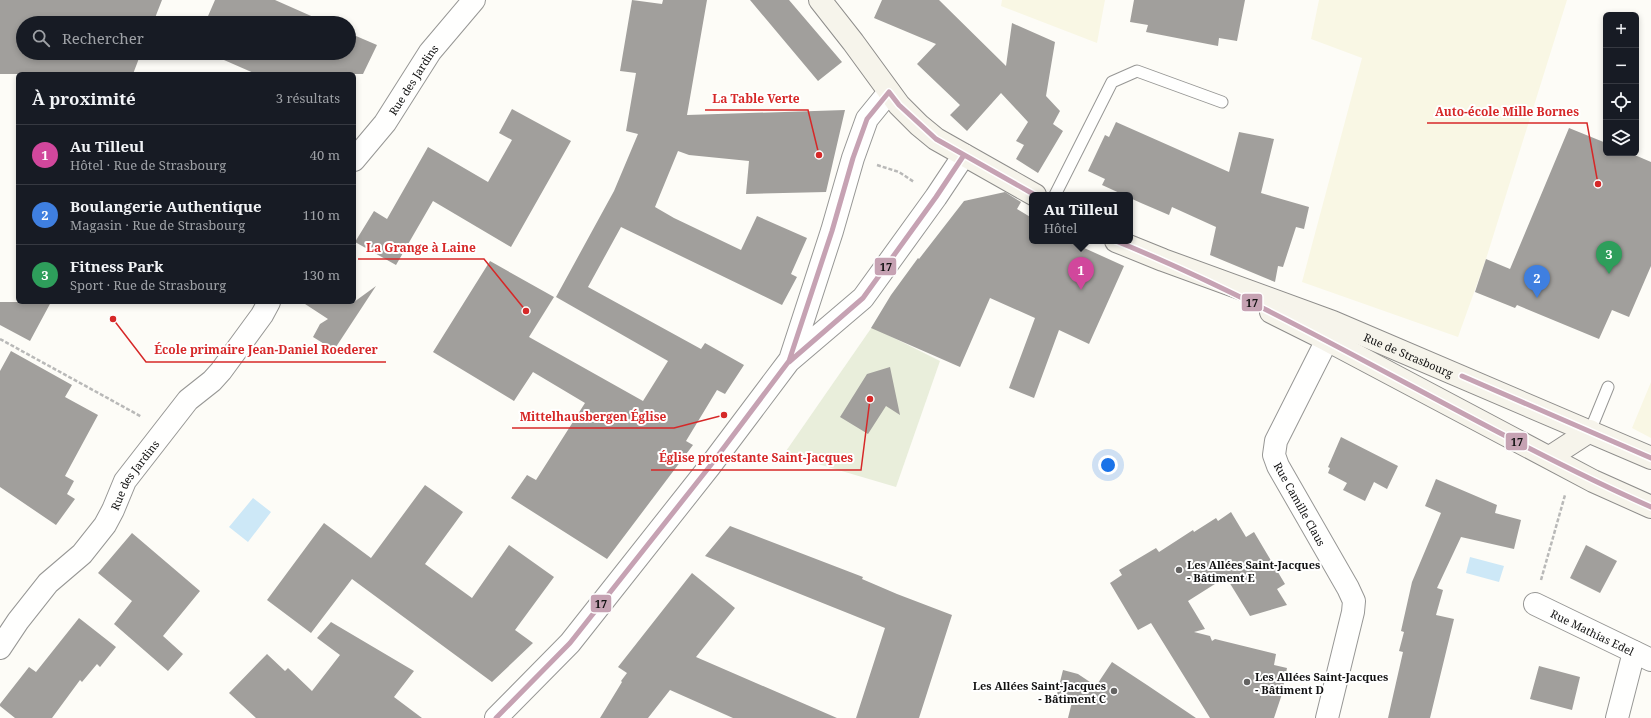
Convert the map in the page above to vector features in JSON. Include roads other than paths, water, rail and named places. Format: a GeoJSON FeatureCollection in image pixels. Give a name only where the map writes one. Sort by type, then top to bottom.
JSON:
{"type":"FeatureCollection","features":[{"type":"Feature","properties":{"kind":"main road"},"geometry":{"type":"LineString","coordinates":[[820,0],[899,105],[930,134],[1030,192]]}},
{"type":"Feature","properties":{"kind":"main road","name":"Rue de Strasbourg"},"geometry":{"type":"LineString","coordinates":[[1123,244],[1333,322],[1651,458]]}},
{"type":"Feature","properties":{"kind":"main road","name":"Rue de Strasbourg"},"geometry":{"type":"LineString","coordinates":[[1163,260],[1327,340],[1492,426],[1593,481],[1651,507]]}},
{"type":"Feature","properties":{"kind":"main road"},"geometry":{"type":"LineString","coordinates":[[1469,379],[1468,387],[1492,426]]}},
{"type":"Feature","properties":{"kind":"main road"},"geometry":{"type":"LineString","coordinates":[[1550,457],[1590,431]]}},
{"type":"Feature","properties":{"kind":"street","name":"Rue des Jardins"},"geometry":{"type":"LineString","coordinates":[[356,158],[385,123],[430,52],[474,0]]}},
{"type":"Feature","properties":{"kind":"street"},"geometry":{"type":"LineString","coordinates":[[789,361],[832,231],[853,158],[867,119],[889,92]]}},
{"type":"Feature","properties":{"kind":"street"},"geometry":{"type":"LineString","coordinates":[[496,718],[570,643],[710,466],[789,361],[863,298],[936,197],[964,155]]}},
{"type":"Feature","properties":{"kind":"street","name":"Rue des Jardins"},"geometry":{"type":"LineString","coordinates":[[0,648],[18,621],[48,583],[82,554],[105,525],[125,481],[188,400],[212,381],[221,371],[262,315],[268,304]]}},
{"type":"Feature","properties":{"kind":"street","name":"Rue Camille Claus"},"geometry":{"type":"LineString","coordinates":[[1327,340],[1276,441],[1274,454],[1278,466],[1354,601],[1353,612],[1327,718]]}},
{"type":"Feature","properties":{"kind":"street","name":"Rue Mathias Edel"},"geometry":{"type":"LineString","coordinates":[[1535,604],[1642,656]]}},
{"type":"Feature","properties":{"kind":"street"},"geometry":{"type":"LineString","coordinates":[[1617,718],[1642,656]]}},
{"type":"Feature","properties":{"kind":"lane"},"geometry":{"type":"LineString","coordinates":[[1057,192],[1112,82],[1137,71],[1222,102]]}},
{"type":"Feature","properties":{"kind":"lane"},"geometry":{"type":"LineString","coordinates":[[1590,431],[1608,387]]}},
{"type":"Feature","properties":{"kind":"water"},"geometry":{"type":"Polygon","coordinates":[[[253,498],[271,512],[248,542],[229,527],[253,498]]]}},
{"type":"Feature","properties":{"kind":"water"},"geometry":{"type":"Polygon","coordinates":[[[1470,557],[1504,566],[1499,582],[1466,573],[1470,557]]]}},
{"type":"Feature","properties":{"kind":"place","name":"La Table Verte"},"geometry":{"type":"Point","coordinates":[819,155]}},
{"type":"Feature","properties":{"kind":"place","name":"Auto-école Mille Bornes"},"geometry":{"type":"Point","coordinates":[1598,184]}},
{"type":"Feature","properties":{"kind":"place","name":"Fitness Park"},"geometry":{"type":"Point","coordinates":[1609,274]}},
{"type":"Feature","properties":{"kind":"place","name":"Au Tilleul"},"geometry":{"type":"Point","coordinates":[1081,290]}},
{"type":"Feature","properties":{"kind":"place","name":"Boulangerie Authentique"},"geometry":{"type":"Point","coordinates":[1537,298]}},
{"type":"Feature","properties":{"kind":"place","name":"La Grange à Laine"},"geometry":{"type":"Point","coordinates":[526,311]}},
{"type":"Feature","properties":{"kind":"place","name":"École primaire Jean-Daniel Roederer"},"geometry":{"type":"Point","coordinates":[113,319]}},
{"type":"Feature","properties":{"kind":"place","name":"Église protestante Saint-Jacques"},"geometry":{"type":"Point","coordinates":[870,399]}},
{"type":"Feature","properties":{"kind":"place","name":"Mittelhausbergen Église"},"geometry":{"type":"Point","coordinates":[724,415]}},
{"type":"Feature","properties":{"kind":"place","name":"Les Allées Saint-Jacques - Bâtiment E"},"geometry":{"type":"Point","coordinates":[1179,570]}},
{"type":"Feature","properties":{"kind":"place","name":"Les Allées Saint-Jacques - Bâtiment D"},"geometry":{"type":"Point","coordinates":[1247,682]}},
{"type":"Feature","properties":{"kind":"place","name":"Les Allées Saint-Jacques - Bâtiment C"},"geometry":{"type":"Point","coordinates":[1114,691]}}]}
